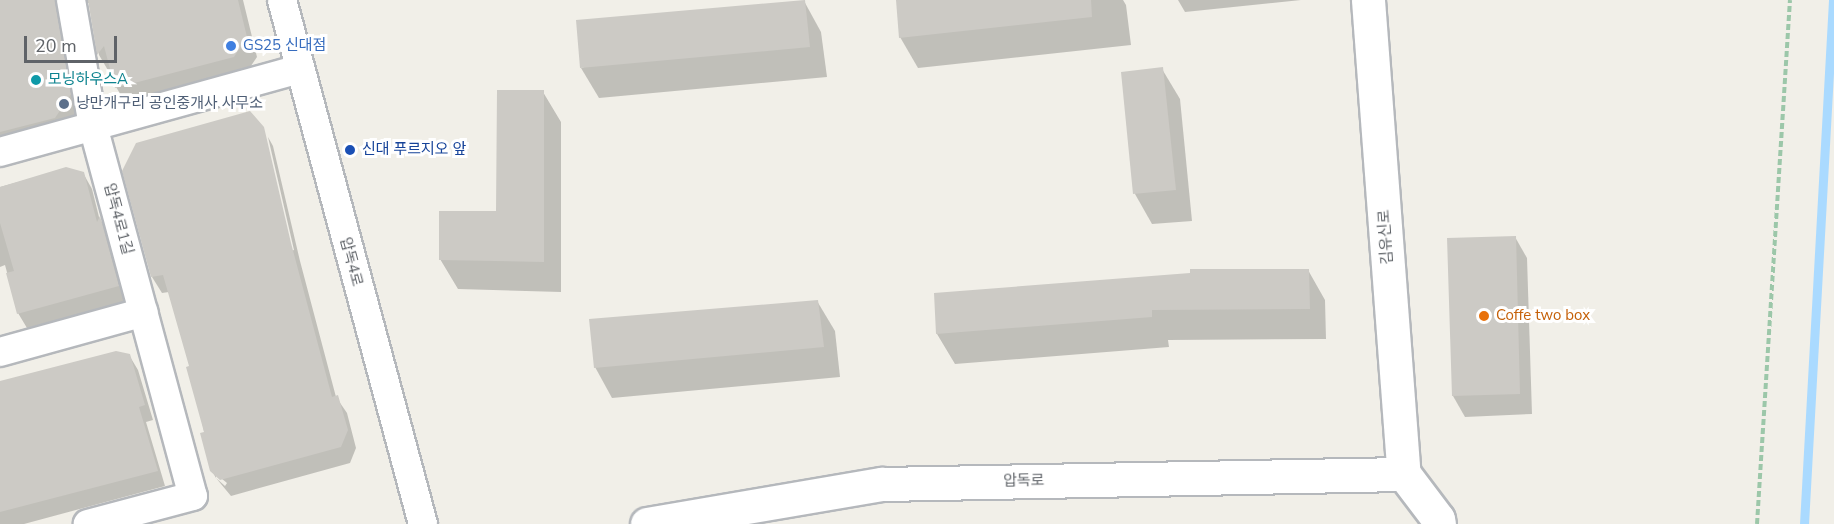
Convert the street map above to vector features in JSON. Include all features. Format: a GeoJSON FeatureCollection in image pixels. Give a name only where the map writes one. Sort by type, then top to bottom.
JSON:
{"type":"FeatureCollection","features":[{"type":"Feature","properties":{"kind":"street","name":"압독4로1길"},"geometry":{"type":"LineString","coordinates":[[70,0],[93,126],[193,495],[88,524]]}},
{"type":"Feature","properties":{"kind":"street","name":"압독4로"},"geometry":{"type":"LineString","coordinates":[[282,0],[423,524]]}},
{"type":"Feature","properties":{"kind":"street","name":"김유신로"},"geometry":{"type":"LineString","coordinates":[[1368,0],[1404,474]]}},
{"type":"Feature","properties":{"kind":"street"},"geometry":{"type":"LineString","coordinates":[[0,152],[300,69]]}},
{"type":"Feature","properties":{"kind":"street"},"geometry":{"type":"LineString","coordinates":[[0,352],[144,312]]}},
{"type":"Feature","properties":{"kind":"street"},"geometry":{"type":"LineString","coordinates":[[1404,474],[1442,522]]}},
{"type":"Feature","properties":{"kind":"street","name":"압독로"},"geometry":{"type":"LineString","coordinates":[[647,524],[882,484],[1404,474]]}},
{"type":"Feature","properties":{"kind":"path"},"geometry":{"type":"LineString","coordinates":[[1757,524],[1791,0]]}},
{"type":"Feature","properties":{"kind":"building"},"geometry":{"type":"Polygon","coordinates":[[[0,0],[55,0],[71,94],[55,118],[0,132],[0,0]]]}},
{"type":"Feature","properties":{"kind":"building"},"geometry":{"type":"Polygon","coordinates":[[[88,0],[238,0],[247,37],[234,57],[115,88],[104,46],[97,55],[88,0]]]}},
{"type":"Feature","properties":{"kind":"building"},"geometry":{"type":"Polygon","coordinates":[[[805,0],[810,47],[580,68],[576,20],[805,0]]]}},
{"type":"Feature","properties":{"kind":"building"},"geometry":{"type":"Polygon","coordinates":[[[896,0],[1091,0],[1092,17],[899,38],[896,0]]]}},
{"type":"Feature","properties":{"kind":"building"},"geometry":{"type":"Polygon","coordinates":[[[1163,67],[1176,190],[1133,194],[1121,72],[1163,67]]]}},
{"type":"Feature","properties":{"kind":"building"},"geometry":{"type":"Polygon","coordinates":[[[497,90],[544,90],[544,262],[439,260],[439,211],[496,211],[497,90]]]}},
{"type":"Feature","properties":{"kind":"building"},"geometry":{"type":"Polygon","coordinates":[[[250,111],[264,127],[291,243],[332,397],[338,395],[348,430],[341,447],[220,480],[210,471],[200,433],[204,432],[186,367],[189,366],[163,275],[151,277],[122,171],[136,143],[250,111]]]}},
{"type":"Feature","properties":{"kind":"building"},"geometry":{"type":"Polygon","coordinates":[[[66,167],[84,172],[97,222],[100,216],[119,286],[17,314],[6,273],[14,271],[0,223],[0,187],[66,167]]]}},
{"type":"Feature","properties":{"kind":"building","name":"Coffe two box"},"geometry":{"type":"Polygon","coordinates":[[[1516,236],[1520,394],[1452,396],[1447,238],[1516,236]]]}},
{"type":"Feature","properties":{"kind":"building"},"geometry":{"type":"Polygon","coordinates":[[[1190,269],[1309,269],[1310,309],[1152,310],[1152,317],[936,334],[934,293],[1190,273],[1190,269]]]}},
{"type":"Feature","properties":{"kind":"building"},"geometry":{"type":"Polygon","coordinates":[[[818,300],[824,347],[594,368],[589,319],[818,300]]]}},
{"type":"Feature","properties":{"kind":"building"},"geometry":{"type":"Polygon","coordinates":[[[116,351],[130,354],[145,405],[139,407],[158,471],[0,512],[0,381],[116,351]]]}},
{"type":"Feature","properties":{"kind":"waterway"},"geometry":{"type":"LineString","coordinates":[[1804,524],[1833,0]]}},
{"type":"Feature","properties":{"kind":"place","name":"GS25 신대점"},"geometry":{"type":"Point","coordinates":[231,46]}},
{"type":"Feature","properties":{"kind":"place","name":"모닝하우스A"},"geometry":{"type":"Point","coordinates":[36,80]}},
{"type":"Feature","properties":{"kind":"place","name":"낭만개구리 공인중개사 사무소"},"geometry":{"type":"Point","coordinates":[64,104]}},
{"type":"Feature","properties":{"kind":"place","name":"신대 푸르지오 앞"},"geometry":{"type":"Point","coordinates":[350,150]}},
{"type":"Feature","properties":{"kind":"place","name":"Coffe two box"},"geometry":{"type":"Point","coordinates":[1484,316]}}]}
